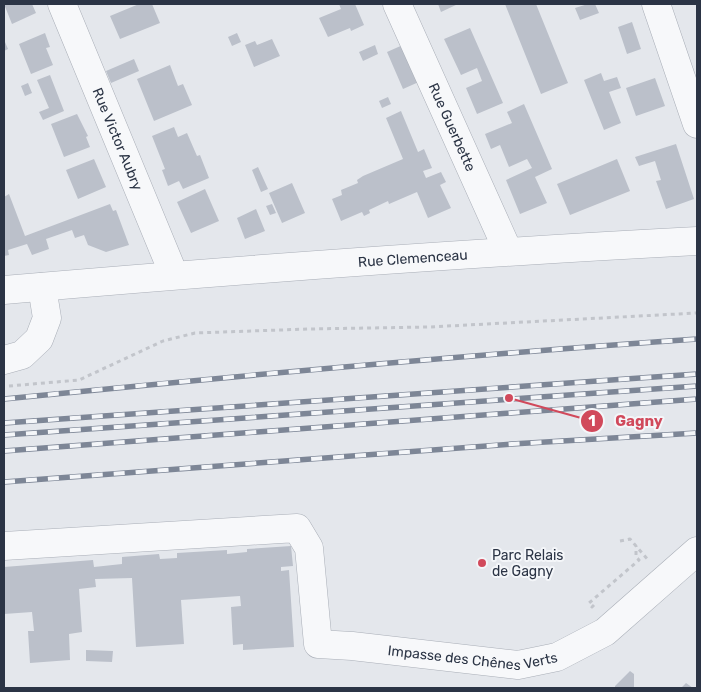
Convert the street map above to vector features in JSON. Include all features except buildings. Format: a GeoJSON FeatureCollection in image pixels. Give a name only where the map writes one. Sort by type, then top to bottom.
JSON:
{"type":"FeatureCollection","features":[{"type":"Feature","properties":{"kind":"street","name":"Rue Victor Aubry"},"geometry":{"type":"LineString","coordinates":[[62,4],[174,275]]}},
{"type":"Feature","properties":{"kind":"street","name":"Rue Guerbette"},"geometry":{"type":"LineString","coordinates":[[397,4],[508,251]]}},
{"type":"Feature","properties":{"kind":"street"},"geometry":{"type":"LineString","coordinates":[[656,4],[697,124]]}},
{"type":"Feature","properties":{"kind":"street","name":"Rue Clemenceau"},"geometry":{"type":"LineString","coordinates":[[4,290],[174,275],[508,251],[697,241]]}},
{"type":"Feature","properties":{"kind":"street"},"geometry":{"type":"LineString","coordinates":[[4,360],[22,355],[39,339],[47,318],[42,287]]}},
{"type":"Feature","properties":{"kind":"street","name":"Impasse des Chênes Verts"},"geometry":{"type":"LineString","coordinates":[[4,546],[297,528],[309,548],[318,644],[518,665],[557,657],[605,632],[697,551]]}},
{"type":"Feature","properties":{"kind":"path"},"geometry":{"type":"LineString","coordinates":[[4,386],[79,380],[163,341],[195,333],[429,327],[697,313]]}},
{"type":"Feature","properties":{"kind":"path"},"geometry":{"type":"LineString","coordinates":[[620,541],[630,539],[641,551]]}},
{"type":"Feature","properties":{"kind":"railway"},"geometry":{"type":"LineString","coordinates":[[4,399],[351,366],[697,339]]}},
{"type":"Feature","properties":{"kind":"railway"},"geometry":{"type":"LineString","coordinates":[[4,423],[697,374]]}},
{"type":"Feature","properties":{"kind":"railway"},"geometry":{"type":"LineString","coordinates":[[4,435],[697,386]]}},
{"type":"Feature","properties":{"kind":"railway"},"geometry":{"type":"LineString","coordinates":[[4,451],[697,399]]}},
{"type":"Feature","properties":{"kind":"railway"},"geometry":{"type":"LineString","coordinates":[[4,482],[512,444],[697,433]]}},
{"type":"Feature","properties":{"kind":"place","name":"Gagny"},"geometry":{"type":"Point","coordinates":[509,398]}},
{"type":"Feature","properties":{"kind":"place","name":"Parc Relais de Gagny"},"geometry":{"type":"Point","coordinates":[482,563]}}]}
